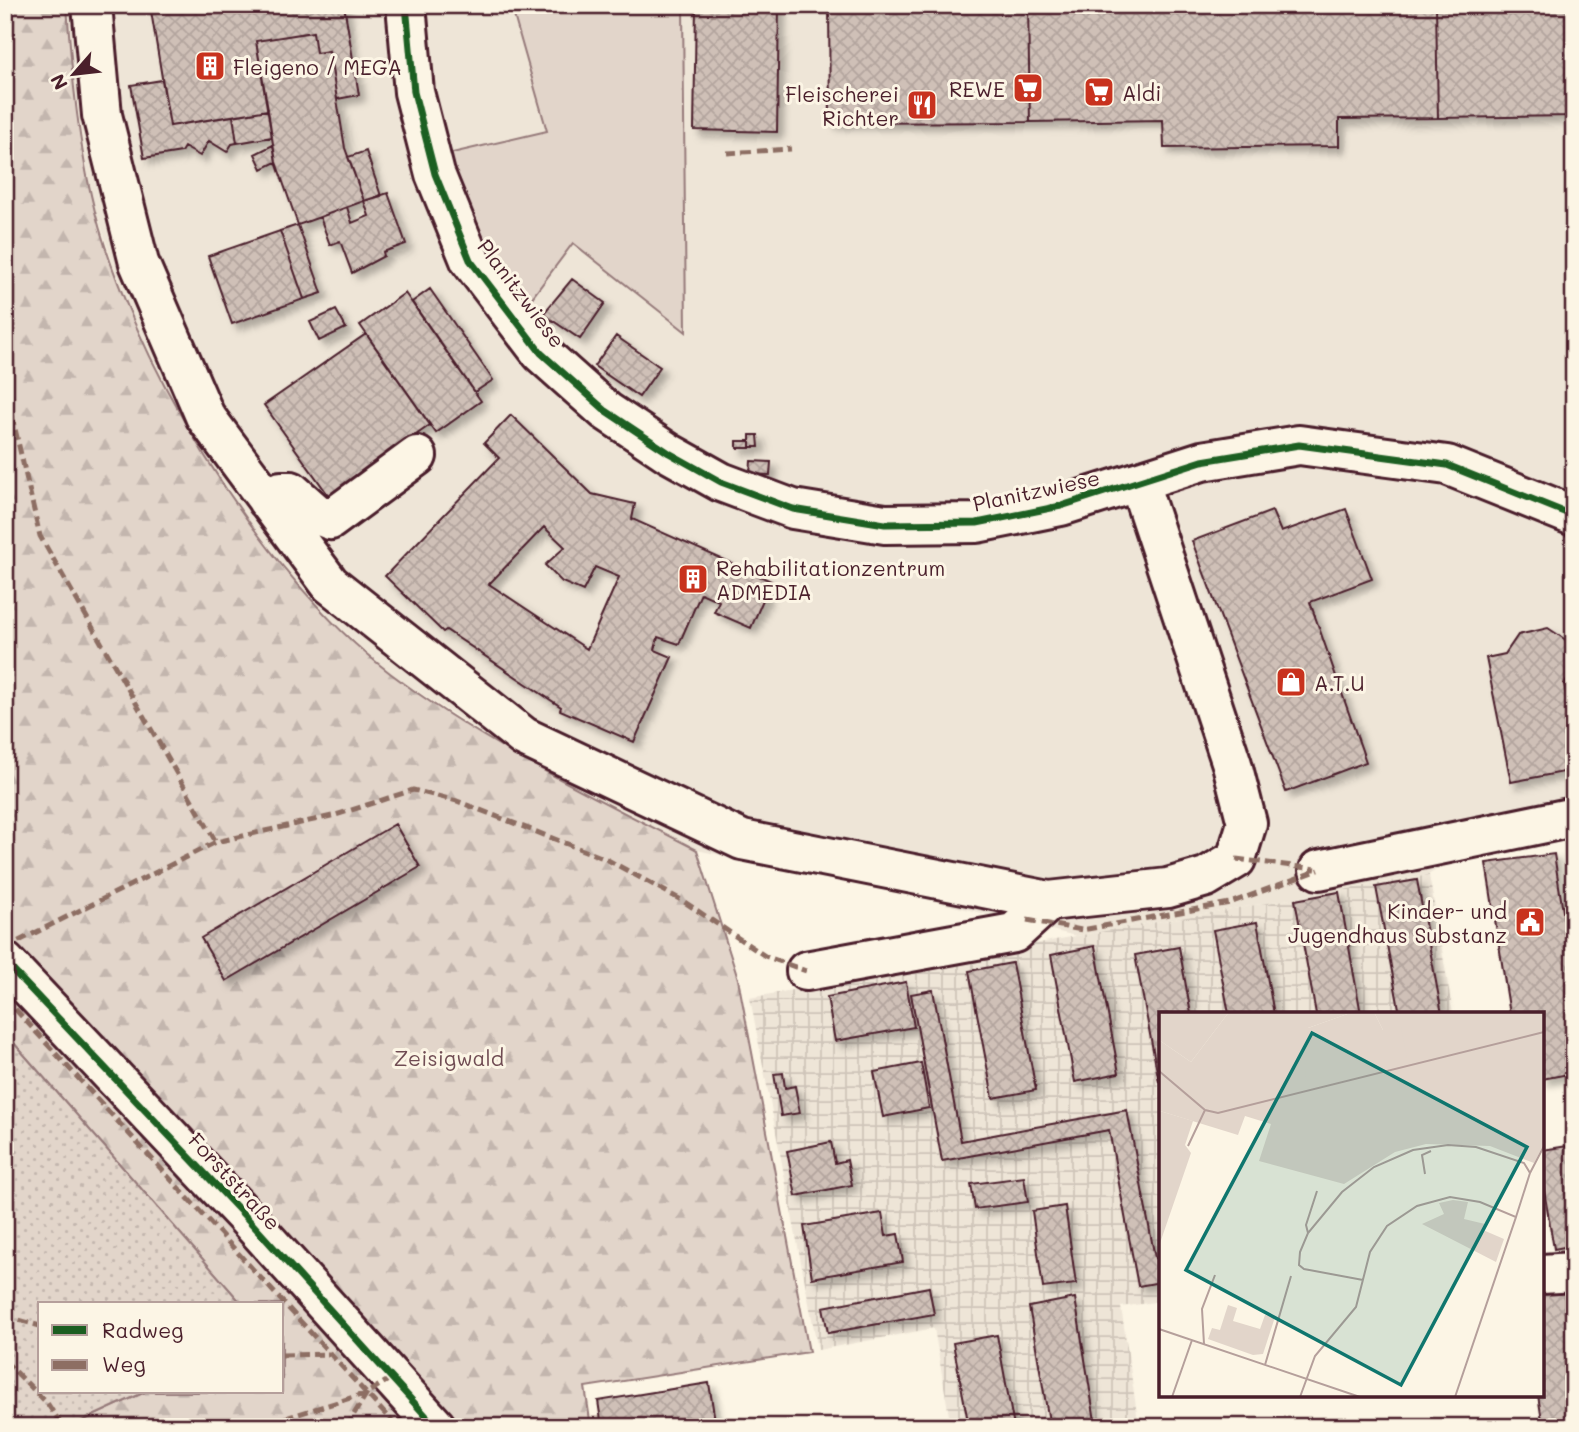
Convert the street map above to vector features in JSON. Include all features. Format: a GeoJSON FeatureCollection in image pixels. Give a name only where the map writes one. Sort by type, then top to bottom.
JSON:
{"type":"FeatureCollection","features":[{"type":"Feature","properties":{"kind":"street"},"geometry":{"type":"LineString","coordinates":[[92,5],[102,116],[139,263],[205,415],[330,584],[524,737],[741,840],[1049,901],[1168,888],[1206,877],[1236,859],[1247,823],[1232,764],[1139,483]]}},
{"type":"Feature","properties":{"kind":"street","name":"Planitzwiese"},"geometry":{"type":"LineString","coordinates":[[406,5],[414,92],[435,174],[470,260],[541,354],[606,411],[669,453],[721,482],[793,509],[885,524],[977,523],[1061,506],[1202,461],[1298,445],[1447,465],[1574,516]]}},
{"type":"Feature","properties":{"kind":"street"},"geometry":{"type":"LineString","coordinates":[[267,500],[281,491],[291,491],[317,515],[330,520],[417,456]]}},
{"type":"Feature","properties":{"kind":"street"},"geometry":{"type":"LineString","coordinates":[[1319,870],[1574,817]]}},
{"type":"Feature","properties":{"kind":"street"},"geometry":{"type":"LineString","coordinates":[[807,971],[1014,933],[1049,901]]}},
{"type":"Feature","properties":{"kind":"street","name":"Forststraße"},"geometry":{"type":"LineString","coordinates":[[5,962],[245,1216],[436,1427]]}},
{"type":"Feature","properties":{"kind":"street"},"geometry":{"type":"LineString","coordinates":[[1544,1274],[1574,1272]]}},
{"type":"Feature","properties":{"kind":"shaded area"},"geometry":{"type":"Polygon","coordinates":[[[67,5],[1574,5],[1574,834],[1459,856],[1428,875],[1076,936],[900,893],[697,850],[531,765],[388,672],[318,607],[257,533],[206,458],[163,382],[123,295],[91,195],[71,63],[67,5]]]}},
{"type":"Feature","properties":{"kind":"shaded area"},"geometry":{"type":"Polygon","coordinates":[[[1429,875],[1453,1012],[1159,1012],[1159,1301],[1121,1307],[1139,1427],[951,1427],[934,1328],[818,1350],[750,998],[1076,936],[1429,875]]]}},
{"type":"Feature","properties":{"kind":"green space","name":"Zeisigwald"},"geometry":{"type":"Polygon","coordinates":[[[5,5],[67,5],[82,148],[91,195],[109,257],[134,322],[167,390],[205,457],[248,521],[294,579],[342,631],[390,673],[501,746],[697,850],[738,979],[809,1352],[585,1387],[591,1427],[69,1427],[141,1394],[284,1394],[284,1302],[240,1302],[5,1033],[5,5]]]}},
{"type":"Feature","properties":{"kind":"green space"},"geometry":{"type":"Polygon","coordinates":[[[511,5],[683,5],[686,332],[573,243],[528,303],[477,239],[448,154],[547,131],[511,5]]]}},
{"type":"Feature","properties":{"kind":"green space"},"geometry":{"type":"Polygon","coordinates":[[[5,1033],[240,1302],[38,1302],[38,1394],[141,1394],[69,1427],[5,1427],[5,1033]]]}},
{"type":"Feature","properties":{"kind":"building","name":"Fleigeno / MEGA"},"geometry":{"type":"Polygon","coordinates":[[[150,5],[344,5],[359,95],[337,99],[329,51],[316,53],[313,32],[256,41],[268,110],[170,126],[150,5]]]}},
{"type":"Feature","properties":{"kind":"building"},"geometry":{"type":"Polygon","coordinates":[[[696,5],[779,5],[777,132],[694,130],[696,5]]]}},
{"type":"Feature","properties":{"kind":"building"},"geometry":{"type":"Polygon","coordinates":[[[829,5],[1028,5],[1030,122],[830,123],[829,5]]]}},
{"type":"Feature","properties":{"kind":"building"},"geometry":{"type":"Polygon","coordinates":[[[1028,5],[1436,5],[1438,118],[1339,119],[1339,146],[1164,148],[1163,120],[1030,122],[1028,5]]]}},
{"type":"Feature","properties":{"kind":"building"},"geometry":{"type":"Polygon","coordinates":[[[1436,5],[1574,5],[1574,116],[1438,118],[1436,5]]]}},
{"type":"Feature","properties":{"kind":"building"},"geometry":{"type":"Polygon","coordinates":[[[313,32],[316,53],[329,51],[345,148],[364,201],[298,225],[276,162],[256,41],[313,32]]]}},
{"type":"Feature","properties":{"kind":"building"},"geometry":{"type":"Polygon","coordinates":[[[162,80],[170,126],[233,116],[237,143],[232,144],[227,152],[209,141],[200,156],[184,147],[181,152],[144,158],[131,85],[162,80]]]}},
{"type":"Feature","properties":{"kind":"building"},"geometry":{"type":"Polygon","coordinates":[[[268,110],[272,137],[237,143],[233,116],[268,110]]]}},
{"type":"Feature","properties":{"kind":"building"},"geometry":{"type":"Polygon","coordinates":[[[273,145],[276,162],[262,169],[255,154],[273,145]]]}},
{"type":"Feature","properties":{"kind":"building"},"geometry":{"type":"Polygon","coordinates":[[[366,151],[381,196],[364,201],[348,157],[366,151]]]}},
{"type":"Feature","properties":{"kind":"building"},"geometry":{"type":"Polygon","coordinates":[[[388,193],[406,244],[383,252],[384,256],[352,273],[340,241],[330,245],[320,217],[347,207],[352,223],[369,216],[364,201],[388,193]]]}},
{"type":"Feature","properties":{"kind":"building"},"geometry":{"type":"Polygon","coordinates":[[[298,225],[322,293],[304,299],[280,231],[298,225]]]}},
{"type":"Feature","properties":{"kind":"building"},"geometry":{"type":"Polygon","coordinates":[[[280,231],[304,299],[232,324],[208,256],[280,231]]]}},
{"type":"Feature","properties":{"kind":"building"},"geometry":{"type":"Polygon","coordinates":[[[572,279],[605,303],[580,339],[543,314],[572,279]]]}},
{"type":"Feature","properties":{"kind":"building"},"geometry":{"type":"Polygon","coordinates":[[[430,289],[493,380],[475,392],[412,302],[430,289]]]}},
{"type":"Feature","properties":{"kind":"building"},"geometry":{"type":"Polygon","coordinates":[[[405,293],[481,401],[436,433],[360,325],[405,293]]]}},
{"type":"Feature","properties":{"kind":"building"},"geometry":{"type":"Polygon","coordinates":[[[336,310],[346,328],[319,341],[310,322],[336,310]]]}},
{"type":"Feature","properties":{"kind":"building"},"geometry":{"type":"Polygon","coordinates":[[[366,334],[430,425],[329,496],[264,405],[366,334]]]}},
{"type":"Feature","properties":{"kind":"building"},"geometry":{"type":"Polygon","coordinates":[[[616,336],[660,367],[639,397],[594,366],[616,336]]]}},
{"type":"Feature","properties":{"kind":"building","name":"Rehabilitationzentrum ADMEDIA"},"geometry":{"type":"Polygon","coordinates":[[[511,415],[592,494],[635,504],[632,519],[771,581],[751,628],[714,612],[719,601],[701,593],[679,644],[658,637],[655,650],[672,657],[634,742],[560,710],[561,707],[446,630],[443,632],[385,576],[499,458],[484,443],[511,415]],[[544,527],[489,584],[587,649],[619,577],[595,567],[583,591],[562,582],[545,565],[565,547],[544,527]]]}},
{"type":"Feature","properties":{"kind":"building"},"geometry":{"type":"Polygon","coordinates":[[[750,435],[758,435],[759,447],[750,447],[750,435]]]}},
{"type":"Feature","properties":{"kind":"building"},"geometry":{"type":"Polygon","coordinates":[[[737,441],[750,441],[750,448],[737,448],[737,441]]]}},
{"type":"Feature","properties":{"kind":"building"},"geometry":{"type":"Polygon","coordinates":[[[751,461],[771,462],[770,475],[750,474],[751,461]]]}},
{"type":"Feature","properties":{"kind":"building","name":"A.T.U"},"geometry":{"type":"Polygon","coordinates":[[[1346,509],[1372,579],[1310,602],[1366,762],[1286,792],[1192,541],[1272,511],[1281,532],[1346,509]]]}},
{"type":"Feature","properties":{"kind":"building"},"geometry":{"type":"Polygon","coordinates":[[[1548,628],[1566,640],[1572,674],[1564,684],[1574,737],[1574,770],[1511,782],[1486,658],[1505,654],[1518,635],[1548,628]]]}},
{"type":"Feature","properties":{"kind":"building"},"geometry":{"type":"Polygon","coordinates":[[[395,824],[420,867],[226,981],[201,938],[395,824]]]}},
{"type":"Feature","properties":{"kind":"building","name":"Kinder- und Jugendhaus Substanz"},"geometry":{"type":"Polygon","coordinates":[[[1554,854],[1574,982],[1574,1073],[1544,1079],[1544,1012],[1510,1012],[1486,863],[1554,854]]]}},
{"type":"Feature","properties":{"kind":"building"},"geometry":{"type":"Polygon","coordinates":[[[1417,880],[1442,1012],[1400,1012],[1376,887],[1417,880]]]}},
{"type":"Feature","properties":{"kind":"building"},"geometry":{"type":"Polygon","coordinates":[[[1339,892],[1361,1012],[1316,1012],[1295,900],[1339,892]]]}},
{"type":"Feature","properties":{"kind":"building"},"geometry":{"type":"Polygon","coordinates":[[[1257,922],[1274,1012],[1229,1012],[1213,930],[1257,922]]]}},
{"type":"Feature","properties":{"kind":"building"},"geometry":{"type":"Polygon","coordinates":[[[1095,946],[1119,1073],[1075,1082],[1051,955],[1095,946]]]}},
{"type":"Feature","properties":{"kind":"building"},"geometry":{"type":"Polygon","coordinates":[[[1179,947],[1191,1012],[1159,1012],[1159,1082],[1135,955],[1179,947]]]}},
{"type":"Feature","properties":{"kind":"building"},"geometry":{"type":"Polygon","coordinates":[[[1012,963],[1036,1090],[993,1098],[969,971],[1012,963]]]}},
{"type":"Feature","properties":{"kind":"building"},"geometry":{"type":"Polygon","coordinates":[[[906,982],[914,1027],[835,1041],[827,997],[906,982]]]}},
{"type":"Feature","properties":{"kind":"building"},"geometry":{"type":"Polygon","coordinates":[[[933,990],[961,1141],[1127,1110],[1155,1258],[1159,1257],[1159,1282],[1138,1286],[1109,1130],[942,1161],[911,994],[933,990]]]}},
{"type":"Feature","properties":{"kind":"building"},"geometry":{"type":"Polygon","coordinates":[[[921,1063],[929,1108],[883,1117],[874,1072],[921,1063]]]}},
{"type":"Feature","properties":{"kind":"building"},"geometry":{"type":"Polygon","coordinates":[[[783,1073],[785,1088],[795,1086],[800,1113],[781,1116],[774,1074],[783,1073]]]}},
{"type":"Feature","properties":{"kind":"building"},"geometry":{"type":"Polygon","coordinates":[[[831,1142],[835,1163],[847,1160],[852,1185],[796,1196],[787,1151],[831,1142]]]}},
{"type":"Feature","properties":{"kind":"building"},"geometry":{"type":"Polygon","coordinates":[[[1574,1145],[1574,1245],[1554,1249],[1544,1191],[1544,1150],[1574,1145]]]}},
{"type":"Feature","properties":{"kind":"building"},"geometry":{"type":"Polygon","coordinates":[[[1024,1177],[1028,1202],[975,1209],[971,1184],[1024,1177]]]}},
{"type":"Feature","properties":{"kind":"building"},"geometry":{"type":"Polygon","coordinates":[[[1065,1206],[1076,1284],[1043,1288],[1032,1211],[1065,1206]]]}},
{"type":"Feature","properties":{"kind":"building"},"geometry":{"type":"Polygon","coordinates":[[[882,1213],[886,1236],[898,1234],[903,1262],[812,1278],[804,1226],[882,1213]]]}},
{"type":"Feature","properties":{"kind":"building"},"geometry":{"type":"Polygon","coordinates":[[[929,1287],[934,1314],[828,1333],[823,1307],[929,1287]]]}},
{"type":"Feature","properties":{"kind":"building"},"geometry":{"type":"Polygon","coordinates":[[[1574,1289],[1574,1427],[1543,1427],[1538,1397],[1544,1397],[1544,1294],[1574,1289]]]}},
{"type":"Feature","properties":{"kind":"building"},"geometry":{"type":"Polygon","coordinates":[[[1075,1298],[1096,1427],[1050,1427],[1029,1307],[1075,1298]]]}},
{"type":"Feature","properties":{"kind":"building"},"geometry":{"type":"Polygon","coordinates":[[[997,1335],[1014,1427],[969,1427],[953,1343],[997,1335]]]}},
{"type":"Feature","properties":{"kind":"building"},"geometry":{"type":"Polygon","coordinates":[[[709,1383],[716,1427],[602,1427],[598,1401],[709,1383]]]}},
{"type":"Feature","properties":{"kind":"marked path"},"geometry":{"type":"LineString","coordinates":[[727,153],[791,149]]}},
{"type":"Feature","properties":{"kind":"marked path"},"geometry":{"type":"LineString","coordinates":[[5,386],[40,536],[216,842]]}},
{"type":"Feature","properties":{"kind":"marked path"},"geometry":{"type":"LineString","coordinates":[[5,948],[216,842],[336,815],[413,790],[457,801],[606,859],[683,901],[765,956],[806,971]]}},
{"type":"Feature","properties":{"kind":"marked path"},"geometry":{"type":"LineString","coordinates":[[1236,859],[1316,869]]}},
{"type":"Feature","properties":{"kind":"marked path"},"geometry":{"type":"LineString","coordinates":[[1027,920],[1082,930],[1230,903],[1319,870]]}},
{"type":"Feature","properties":{"kind":"marked path"},"geometry":{"type":"LineString","coordinates":[[5,998],[283,1302]]}},
{"type":"Feature","properties":{"kind":"marked path"},"geometry":{"type":"LineString","coordinates":[[284,1303],[397,1427]]}},
{"type":"Feature","properties":{"kind":"marked path"},"geometry":{"type":"LineString","coordinates":[[5,1316],[38,1325]]}},
{"type":"Feature","properties":{"kind":"marked path"},"geometry":{"type":"LineString","coordinates":[[284,1355],[332,1354]]}},
{"type":"Feature","properties":{"kind":"marked path"},"geometry":{"type":"LineString","coordinates":[[5,1361],[47,1403],[63,1427]]}},
{"type":"Feature","properties":{"kind":"marked path"},"geometry":{"type":"LineString","coordinates":[[256,1427],[367,1393],[393,1377]]}},
{"type":"Feature","properties":{"kind":"marked path"},"geometry":{"type":"LineString","coordinates":[[346,1427],[367,1393]]}},
{"type":"Feature","properties":{"kind":"cycle path"},"geometry":{"type":"LineString","coordinates":[[406,5],[414,92],[435,174],[470,260],[541,353],[606,411],[669,453],[721,482],[793,509],[885,524],[977,523],[1061,506],[1202,461],[1299,445],[1447,465],[1574,516]]}},
{"type":"Feature","properties":{"kind":"cycle path"},"geometry":{"type":"LineString","coordinates":[[5,962],[245,1216],[436,1427]]}},
{"type":"Feature","properties":{"kind":"place","name":"Fleigeno / MEGA"},"geometry":{"type":"Point","coordinates":[210,66]}},
{"type":"Feature","properties":{"kind":"place","name":"REWE"},"geometry":{"type":"Point","coordinates":[1028,88]}},
{"type":"Feature","properties":{"kind":"place","name":"Aldi"},"geometry":{"type":"Point","coordinates":[1099,92]}},
{"type":"Feature","properties":{"kind":"place","name":"Fleischerei Richter"},"geometry":{"type":"Point","coordinates":[922,105]}},
{"type":"Feature","properties":{"kind":"place","name":"Rehabilitationzentrum ADMEDIA"},"geometry":{"type":"Point","coordinates":[693,579]}},
{"type":"Feature","properties":{"kind":"place","name":"A.T.U"},"geometry":{"type":"Point","coordinates":[1291,682]}},
{"type":"Feature","properties":{"kind":"place","name":"Kinder- und Jugendhaus Substanz"},"geometry":{"type":"Point","coordinates":[1530,922]}}]}
